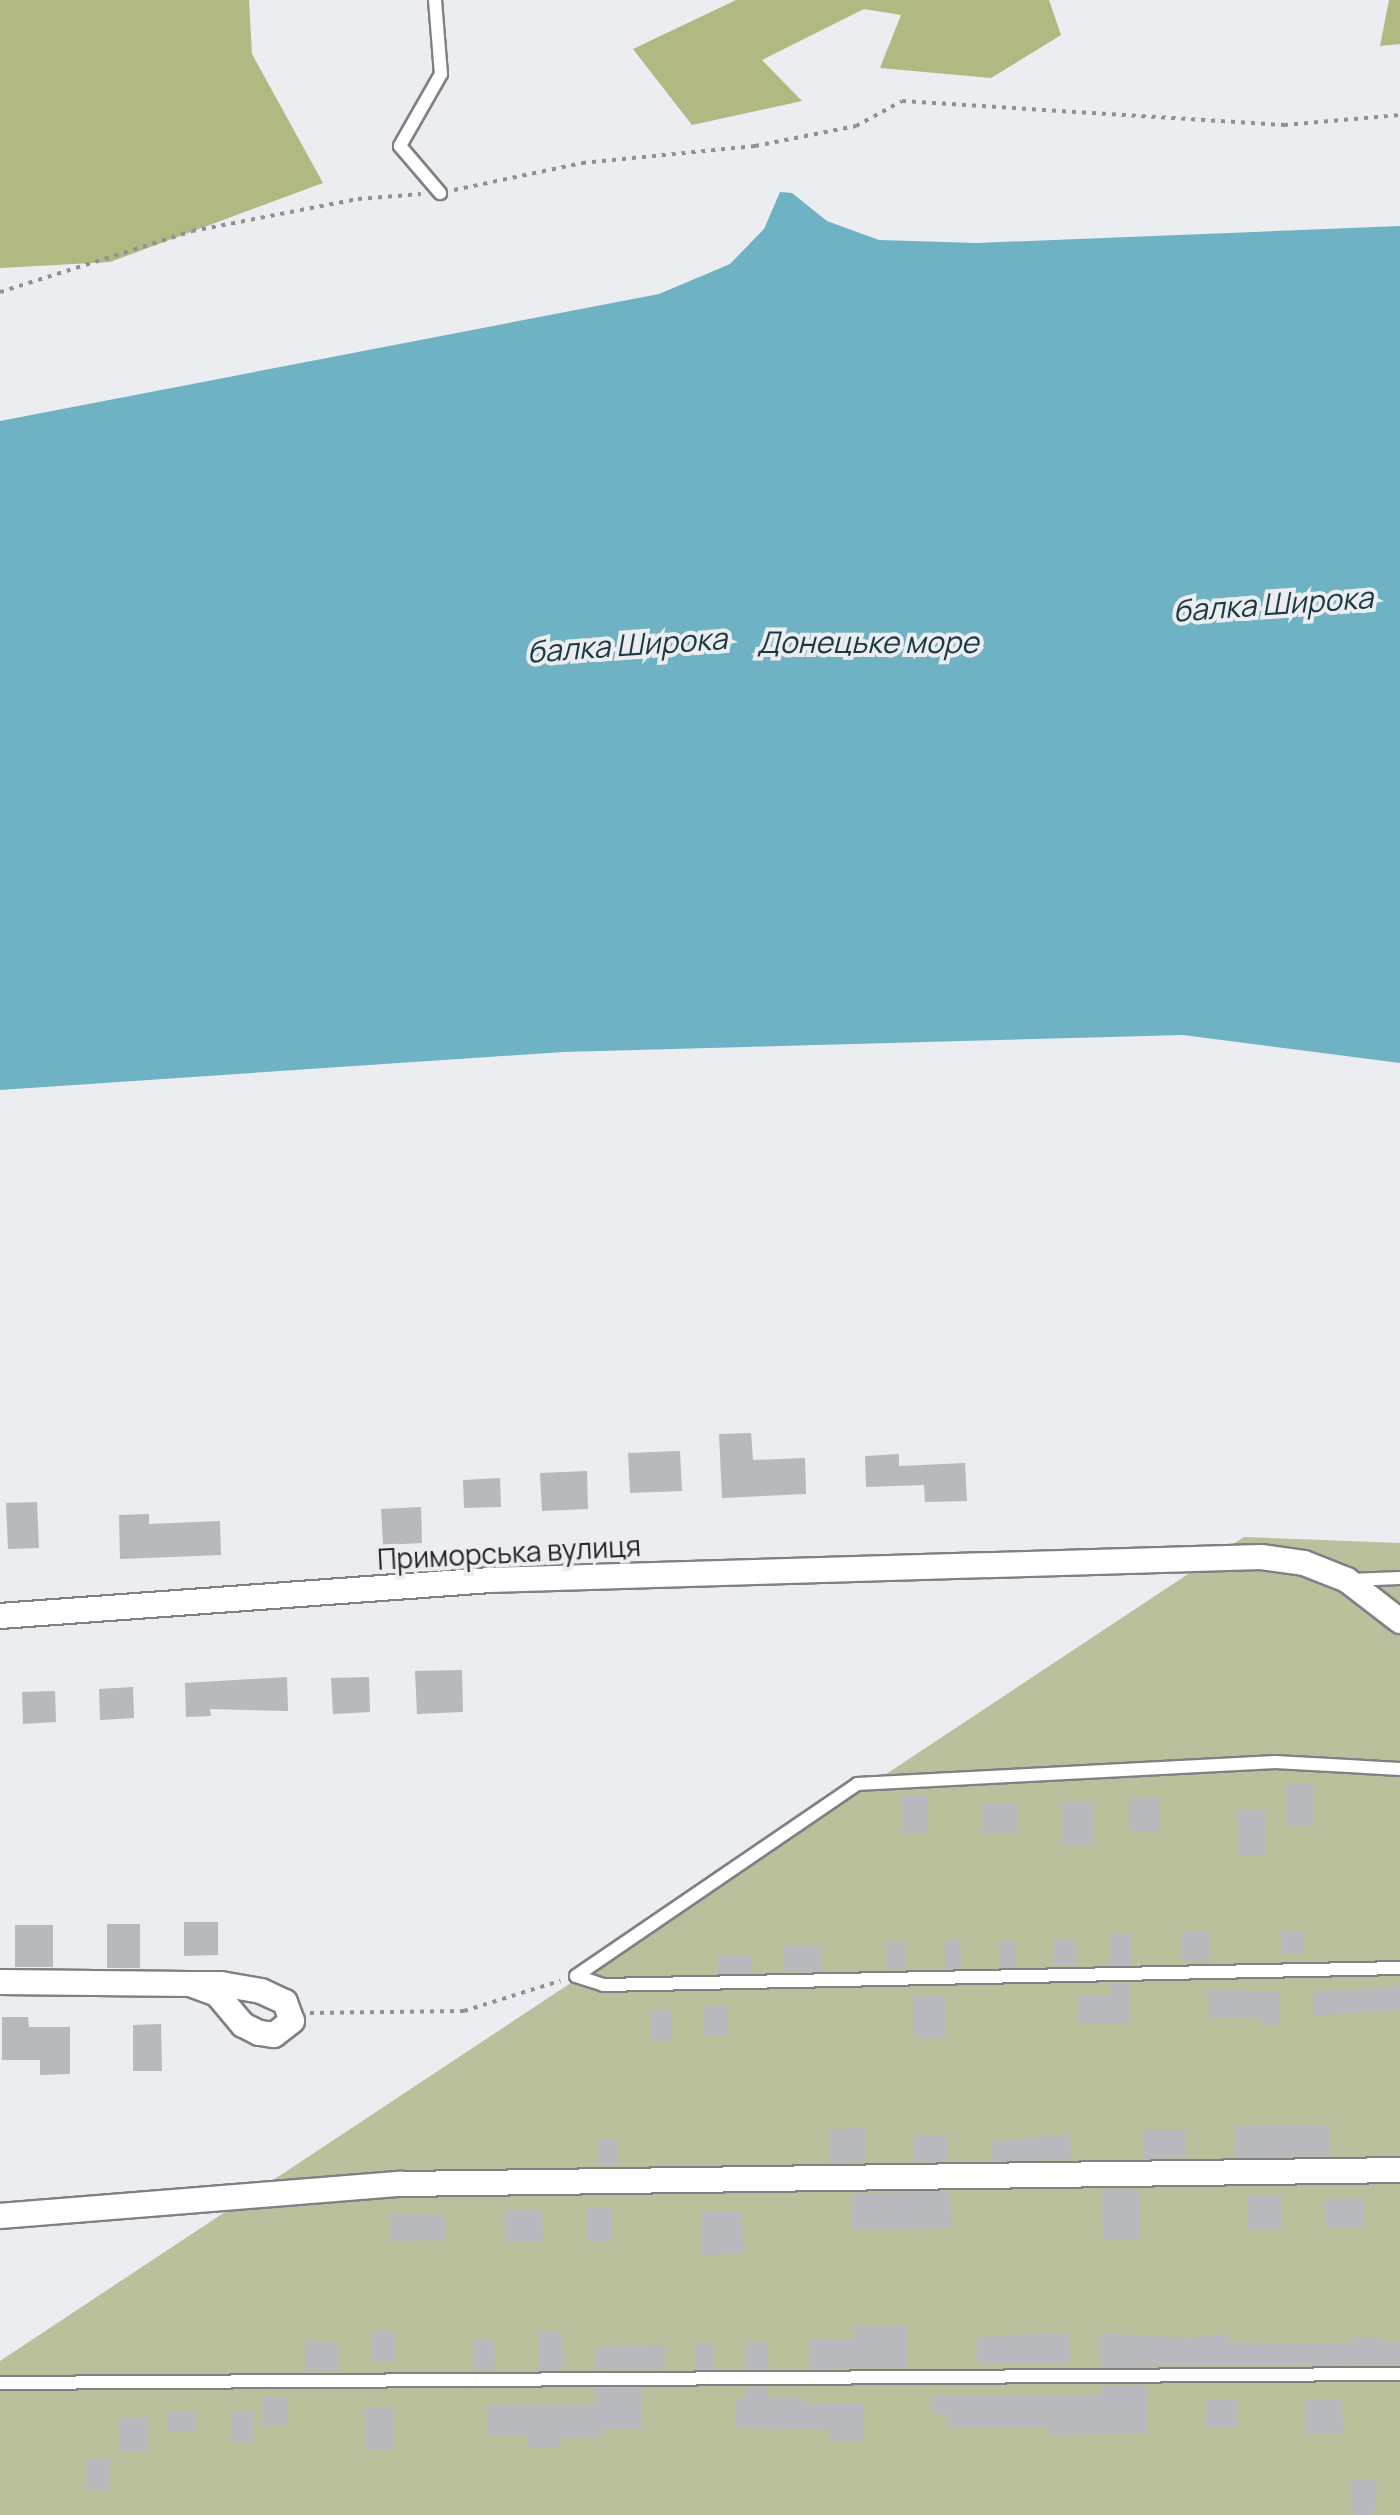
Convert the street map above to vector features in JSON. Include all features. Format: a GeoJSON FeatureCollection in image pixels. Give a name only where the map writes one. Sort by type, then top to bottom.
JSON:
{"type":"FeatureCollection","features":[{"type":"Feature","properties":{"kind":"street","name":"Приморська вулиця"},"geometry":{"type":"LineString","coordinates":[[0,1616],[489,1580],[1021,1561],[1261,1557],[1304,1563],[1347,1580],[1400,1621]]}},
{"type":"Feature","properties":{"kind":"street"},"geometry":{"type":"LineString","coordinates":[[0,1982],[190,1984],[261,1991],[285,2002],[291,2013],[287,2029],[274,2035],[259,2033],[243,2025],[217,1994],[190,1984]]}},
{"type":"Feature","properties":{"kind":"street"},"geometry":{"type":"LineString","coordinates":[[0,2216],[401,2184],[1400,2170]]}},
{"type":"Feature","properties":{"kind":"lane"},"geometry":{"type":"LineString","coordinates":[[435,0],[441,74],[400,146],[440,193]]}},
{"type":"Feature","properties":{"kind":"lane"},"geometry":{"type":"LineString","coordinates":[[1347,1580],[1400,1578]]}},
{"type":"Feature","properties":{"kind":"lane"},"geometry":{"type":"LineString","coordinates":[[576,1976],[857,1784],[1275,1762],[1400,1769]]}},
{"type":"Feature","properties":{"kind":"lane"},"geometry":{"type":"LineString","coordinates":[[576,1976],[603,1985],[1400,1968]]}},
{"type":"Feature","properties":{"kind":"lane"},"geometry":{"type":"LineString","coordinates":[[0,2383],[1400,2374]]}},
{"type":"Feature","properties":{"kind":"path"},"geometry":{"type":"LineString","coordinates":[[0,292],[192,231],[358,199],[440,193],[582,163],[769,143],[856,126],[902,101],[1284,125],[1400,115]]}},
{"type":"Feature","properties":{"kind":"path"},"geometry":{"type":"LineString","coordinates":[[291,2013],[464,2011],[576,1976]]}},
{"type":"Feature","properties":{"kind":"green space"},"geometry":{"type":"Polygon","coordinates":[[[0,0],[249,0],[252,54],[323,183],[110,262],[0,268],[0,0]]]}},
{"type":"Feature","properties":{"kind":"green space"},"geometry":{"type":"Polygon","coordinates":[[[736,0],[1049,0],[1061,35],[991,78],[880,68],[901,15],[864,9],[762,60],[802,101],[692,125],[633,49],[736,0]]]}},
{"type":"Feature","properties":{"kind":"green space"},"geometry":{"type":"Polygon","coordinates":[[[1389,0],[1400,0],[1400,44],[1380,46],[1389,0]]]}},
{"type":"Feature","properties":{"kind":"green space"},"geometry":{"type":"Polygon","coordinates":[[[1244,1537],[1400,1543],[1400,2515],[0,2515],[0,2361],[1244,1537]]]}},
{"type":"Feature","properties":{"kind":"water","name":"Донецьке море"},"geometry":{"type":"Polygon","coordinates":[[[780,192],[792,193],[827,221],[879,240],[977,243],[1400,226],[1400,1063],[1183,1035],[563,1052],[0,1090],[0,421],[659,294],[730,264],[764,229],[780,192]]]}},
{"type":"Feature","properties":{"kind":"building"},"geometry":{"type":"Polygon","coordinates":[[[751,1433],[753,1460],[805,1458],[806,1494],[722,1498],[719,1434],[751,1433]]]}},
{"type":"Feature","properties":{"kind":"building"},"geometry":{"type":"Polygon","coordinates":[[[680,1451],[682,1491],[630,1493],[628,1453],[680,1451]]]}},
{"type":"Feature","properties":{"kind":"building"},"geometry":{"type":"Polygon","coordinates":[[[899,1454],[899,1466],[965,1463],[967,1501],[925,1502],[924,1485],[866,1487],[865,1456],[899,1454]]]}},
{"type":"Feature","properties":{"kind":"building"},"geometry":{"type":"Polygon","coordinates":[[[587,1471],[588,1509],[542,1511],[540,1473],[587,1471]]]}},
{"type":"Feature","properties":{"kind":"building"},"geometry":{"type":"Polygon","coordinates":[[[500,1478],[501,1507],[464,1508],[463,1480],[500,1478]]]}},
{"type":"Feature","properties":{"kind":"building"},"geometry":{"type":"Polygon","coordinates":[[[37,1502],[39,1548],[8,1549],[6,1503],[37,1502]]]}},
{"type":"Feature","properties":{"kind":"building"},"geometry":{"type":"Polygon","coordinates":[[[421,1507],[422,1543],[383,1545],[381,1509],[421,1507]]]}},
{"type":"Feature","properties":{"kind":"building"},"geometry":{"type":"Polygon","coordinates":[[[149,1514],[149,1524],[220,1521],[221,1555],[120,1559],[119,1515],[149,1514]]]}},
{"type":"Feature","properties":{"kind":"building"},"geometry":{"type":"Polygon","coordinates":[[[462,1670],[463,1712],[417,1714],[415,1671],[462,1670]]]}},
{"type":"Feature","properties":{"kind":"building"},"geometry":{"type":"Polygon","coordinates":[[[287,1677],[288,1711],[210,1709],[211,1716],[186,1717],[185,1683],[287,1677]]]}},
{"type":"Feature","properties":{"kind":"building"},"geometry":{"type":"Polygon","coordinates":[[[369,1677],[370,1712],[333,1714],[331,1678],[369,1677]]]}},
{"type":"Feature","properties":{"kind":"building"},"geometry":{"type":"Polygon","coordinates":[[[133,1687],[134,1718],[100,1720],[99,1689],[133,1687]]]}},
{"type":"Feature","properties":{"kind":"building"},"geometry":{"type":"Polygon","coordinates":[[[55,1691],[56,1722],[23,1724],[22,1692],[55,1691]]]}},
{"type":"Feature","properties":{"kind":"building"},"geometry":{"type":"Polygon","coordinates":[[[1285,1783],[1314,1783],[1314,1825],[1285,1825],[1285,1783]]]}},
{"type":"Feature","properties":{"kind":"building"},"geometry":{"type":"Polygon","coordinates":[[[901,1796],[928,1796],[928,1833],[901,1833],[901,1796]]]}},
{"type":"Feature","properties":{"kind":"building"},"geometry":{"type":"Polygon","coordinates":[[[1129,1798],[1159,1798],[1160,1831],[1129,1831],[1129,1798]]]}},
{"type":"Feature","properties":{"kind":"building"},"geometry":{"type":"Polygon","coordinates":[[[1062,1802],[1094,1802],[1094,1846],[1062,1846],[1062,1802]]]}},
{"type":"Feature","properties":{"kind":"building"},"geometry":{"type":"Polygon","coordinates":[[[982,1803],[1017,1803],[1017,1833],[982,1833],[982,1803]]]}},
{"type":"Feature","properties":{"kind":"building"},"geometry":{"type":"Polygon","coordinates":[[[1238,1810],[1265,1810],[1265,1855],[1238,1856],[1238,1810]]]}},
{"type":"Feature","properties":{"kind":"building"},"geometry":{"type":"Polygon","coordinates":[[[184,1922],[218,1922],[218,1955],[184,1956],[184,1922]]]}},
{"type":"Feature","properties":{"kind":"building"},"geometry":{"type":"Polygon","coordinates":[[[107,1924],[140,1924],[140,1968],[107,1968],[107,1924]]]}},
{"type":"Feature","properties":{"kind":"building"},"geometry":{"type":"Polygon","coordinates":[[[15,1925],[53,1925],[53,1967],[15,1967],[15,1925]]]}},
{"type":"Feature","properties":{"kind":"building"},"geometry":{"type":"Polygon","coordinates":[[[1181,1931],[1210,1931],[1210,1962],[1181,1962],[1181,1931]]]}},
{"type":"Feature","properties":{"kind":"building"},"geometry":{"type":"Polygon","coordinates":[[[1282,1932],[1303,1932],[1303,1954],[1282,1954],[1282,1932]]]}},
{"type":"Feature","properties":{"kind":"building"},"geometry":{"type":"Polygon","coordinates":[[[1110,1933],[1131,1933],[1131,1965],[1110,1965],[1110,1933]]]}},
{"type":"Feature","properties":{"kind":"building"},"geometry":{"type":"Polygon","coordinates":[[[1053,1939],[1075,1939],[1076,1966],[1053,1966],[1053,1939]]]}},
{"type":"Feature","properties":{"kind":"building"},"geometry":{"type":"Polygon","coordinates":[[[945,1940],[960,1940],[961,1968],[945,1969],[945,1940]]]}},
{"type":"Feature","properties":{"kind":"building"},"geometry":{"type":"Polygon","coordinates":[[[886,1942],[906,1942],[906,1970],[886,1970],[886,1942]]]}},
{"type":"Feature","properties":{"kind":"building"},"geometry":{"type":"Polygon","coordinates":[[[1000,1942],[1016,1942],[1016,1967],[1000,1968],[1000,1942]]]}},
{"type":"Feature","properties":{"kind":"building"},"geometry":{"type":"Polygon","coordinates":[[[783,1946],[822,1946],[822,1971],[783,1972],[783,1946]]]}},
{"type":"Feature","properties":{"kind":"building"},"geometry":{"type":"Polygon","coordinates":[[[718,1955],[751,1955],[752,1973],[718,1974],[718,1955]]]}},
{"type":"Feature","properties":{"kind":"building"},"geometry":{"type":"Polygon","coordinates":[[[1110,1983],[1129,1983],[1129,2023],[1078,2024],[1078,1995],[1110,1995],[1110,1983]]]}},
{"type":"Feature","properties":{"kind":"building"},"geometry":{"type":"Polygon","coordinates":[[[1400,1986],[1400,2010],[1313,2016],[1313,1992],[1400,1986]]]}},
{"type":"Feature","properties":{"kind":"building"},"geometry":{"type":"Polygon","coordinates":[[[1208,1989],[1279,1992],[1280,2024],[1262,2025],[1261,2017],[1209,2017],[1208,1989]]]}},
{"type":"Feature","properties":{"kind":"building"},"geometry":{"type":"Polygon","coordinates":[[[913,1996],[945,1996],[945,2038],[913,2038],[913,1996]]]}},
{"type":"Feature","properties":{"kind":"building"},"geometry":{"type":"Polygon","coordinates":[[[703,2005],[727,2005],[727,2035],[704,2035],[703,2005]]]}},
{"type":"Feature","properties":{"kind":"building"},"geometry":{"type":"Polygon","coordinates":[[[671,2010],[671,2041],[651,2042],[651,2011],[671,2010]]]}},
{"type":"Feature","properties":{"kind":"building"},"geometry":{"type":"Polygon","coordinates":[[[2,2017],[28,2017],[29,2027],[70,2027],[70,2074],[40,2075],[40,2060],[2,2060],[2,2017]]]}},
{"type":"Feature","properties":{"kind":"building"},"geometry":{"type":"Polygon","coordinates":[[[161,2024],[162,2071],[133,2071],[133,2025],[161,2024]]]}},
{"type":"Feature","properties":{"kind":"building"},"geometry":{"type":"Polygon","coordinates":[[[1329,2125],[1329,2156],[1235,2157],[1235,2126],[1329,2125]]]}},
{"type":"Feature","properties":{"kind":"building"},"geometry":{"type":"Polygon","coordinates":[[[865,2128],[865,2162],[830,2163],[830,2129],[865,2128]]]}},
{"type":"Feature","properties":{"kind":"building"},"geometry":{"type":"Polygon","coordinates":[[[1143,2129],[1185,2129],[1185,2158],[1143,2159],[1143,2129]]]}},
{"type":"Feature","properties":{"kind":"building"},"geometry":{"type":"Polygon","coordinates":[[[1070,2134],[1071,2160],[991,2161],[991,2142],[1070,2134]]]}},
{"type":"Feature","properties":{"kind":"building"},"geometry":{"type":"Polygon","coordinates":[[[914,2135],[948,2135],[948,2161],[914,2162],[914,2135]]]}},
{"type":"Feature","properties":{"kind":"building"},"geometry":{"type":"Polygon","coordinates":[[[597,2140],[617,2140],[617,2166],[597,2166],[597,2140]]]}},
{"type":"Feature","properties":{"kind":"building"},"geometry":{"type":"Polygon","coordinates":[[[1102,2189],[1139,2189],[1140,2240],[1103,2240],[1102,2189]]]}},
{"type":"Feature","properties":{"kind":"building"},"geometry":{"type":"Polygon","coordinates":[[[948,2191],[952,2228],[852,2230],[851,2194],[948,2191]]]}},
{"type":"Feature","properties":{"kind":"building"},"geometry":{"type":"Polygon","coordinates":[[[1247,2195],[1281,2195],[1282,2230],[1247,2230],[1247,2195]]]}},
{"type":"Feature","properties":{"kind":"building"},"geometry":{"type":"Polygon","coordinates":[[[1364,2198],[1364,2227],[1325,2227],[1325,2199],[1364,2198]]]}},
{"type":"Feature","properties":{"kind":"building"},"geometry":{"type":"Polygon","coordinates":[[[588,2207],[611,2207],[611,2242],[588,2242],[588,2207]]]}},
{"type":"Feature","properties":{"kind":"building"},"geometry":{"type":"Polygon","coordinates":[[[506,2210],[542,2210],[543,2242],[506,2242],[506,2210]]]}},
{"type":"Feature","properties":{"kind":"building"},"geometry":{"type":"Polygon","coordinates":[[[701,2212],[742,2212],[743,2254],[701,2255],[701,2212]]]}},
{"type":"Feature","properties":{"kind":"building"},"geometry":{"type":"Polygon","coordinates":[[[390,2214],[446,2215],[446,2240],[390,2241],[390,2214]]]}},
{"type":"Feature","properties":{"kind":"building"},"geometry":{"type":"Polygon","coordinates":[[[908,2325],[908,2367],[810,2369],[810,2340],[854,2339],[854,2326],[908,2325]]]}},
{"type":"Feature","properties":{"kind":"building"},"geometry":{"type":"Polygon","coordinates":[[[539,2331],[562,2331],[563,2370],[540,2371],[539,2331]]]}},
{"type":"Feature","properties":{"kind":"building"},"geometry":{"type":"Polygon","coordinates":[[[371,2332],[395,2332],[395,2362],[371,2362],[371,2332]]]}},
{"type":"Feature","properties":{"kind":"building"},"geometry":{"type":"Polygon","coordinates":[[[1100,2333],[1189,2338],[1229,2334],[1229,2341],[1276,2344],[1353,2344],[1353,2337],[1380,2337],[1380,2341],[1400,2341],[1400,2364],[1101,2367],[1100,2333]]]}},
{"type":"Feature","properties":{"kind":"building"},"geometry":{"type":"Polygon","coordinates":[[[1069,2334],[1069,2364],[978,2364],[978,2338],[1069,2334]]]}},
{"type":"Feature","properties":{"kind":"building"},"geometry":{"type":"Polygon","coordinates":[[[474,2340],[494,2340],[495,2369],[474,2370],[474,2340]]]}},
{"type":"Feature","properties":{"kind":"building"},"geometry":{"type":"Polygon","coordinates":[[[305,2342],[338,2342],[339,2372],[305,2372],[305,2342]]]}},
{"type":"Feature","properties":{"kind":"building"},"geometry":{"type":"Polygon","coordinates":[[[746,2342],[767,2342],[767,2369],[746,2369],[746,2342]]]}},
{"type":"Feature","properties":{"kind":"building"},"geometry":{"type":"Polygon","coordinates":[[[696,2343],[714,2343],[714,2369],[696,2370],[696,2343]]]}},
{"type":"Feature","properties":{"kind":"building"},"geometry":{"type":"Polygon","coordinates":[[[665,2345],[665,2370],[596,2370],[596,2347],[665,2345]]]}},
{"type":"Feature","properties":{"kind":"building"},"geometry":{"type":"Polygon","coordinates":[[[1101,2385],[1147,2385],[1147,2433],[1051,2435],[1050,2428],[948,2427],[948,2413],[932,2413],[932,2396],[1101,2395],[1101,2385]]]}},
{"type":"Feature","properties":{"kind":"building"},"geometry":{"type":"Polygon","coordinates":[[[746,2387],[767,2387],[767,2398],[804,2397],[804,2403],[863,2403],[863,2442],[829,2442],[829,2430],[735,2428],[735,2399],[746,2399],[746,2387]]]}},
{"type":"Feature","properties":{"kind":"building"},"geometry":{"type":"Polygon","coordinates":[[[596,2388],[641,2388],[641,2429],[601,2429],[601,2438],[560,2438],[560,2448],[528,2448],[528,2435],[488,2435],[488,2405],[596,2404],[596,2388]]]}},
{"type":"Feature","properties":{"kind":"building"},"geometry":{"type":"Polygon","coordinates":[[[262,2396],[287,2397],[287,2425],[262,2425],[262,2396]]]}},
{"type":"Feature","properties":{"kind":"building"},"geometry":{"type":"Polygon","coordinates":[[[1238,2399],[1238,2428],[1206,2428],[1205,2400],[1238,2399]]]}},
{"type":"Feature","properties":{"kind":"building"},"geometry":{"type":"Polygon","coordinates":[[[1306,2399],[1342,2399],[1343,2433],[1306,2433],[1306,2399]]]}},
{"type":"Feature","properties":{"kind":"building"},"geometry":{"type":"Polygon","coordinates":[[[365,2407],[394,2407],[394,2449],[365,2449],[365,2407]]]}},
{"type":"Feature","properties":{"kind":"building"},"geometry":{"type":"Polygon","coordinates":[[[253,2411],[253,2442],[231,2442],[231,2412],[253,2411]]]}},
{"type":"Feature","properties":{"kind":"building"},"geometry":{"type":"Polygon","coordinates":[[[168,2412],[195,2412],[196,2431],[168,2431],[168,2412]]]}},
{"type":"Feature","properties":{"kind":"building"},"geometry":{"type":"Polygon","coordinates":[[[119,2418],[147,2418],[147,2451],[119,2451],[119,2418]]]}},
{"type":"Feature","properties":{"kind":"building"},"geometry":{"type":"Polygon","coordinates":[[[85,2459],[110,2459],[110,2490],[85,2490],[85,2459]]]}},
{"type":"Feature","properties":{"kind":"building"},"geometry":{"type":"Polygon","coordinates":[[[1350,2480],[1377,2480],[1374,2515],[1354,2515],[1350,2480]]]}},
{"type":"Feature","properties":{"kind":"water label","name":"балка Широка"},"geometry":{"type":"Point","coordinates":[1273,604]}},
{"type":"Feature","properties":{"kind":"water label","name":"балка Широка"},"geometry":{"type":"Point","coordinates":[627,645]}}]}
